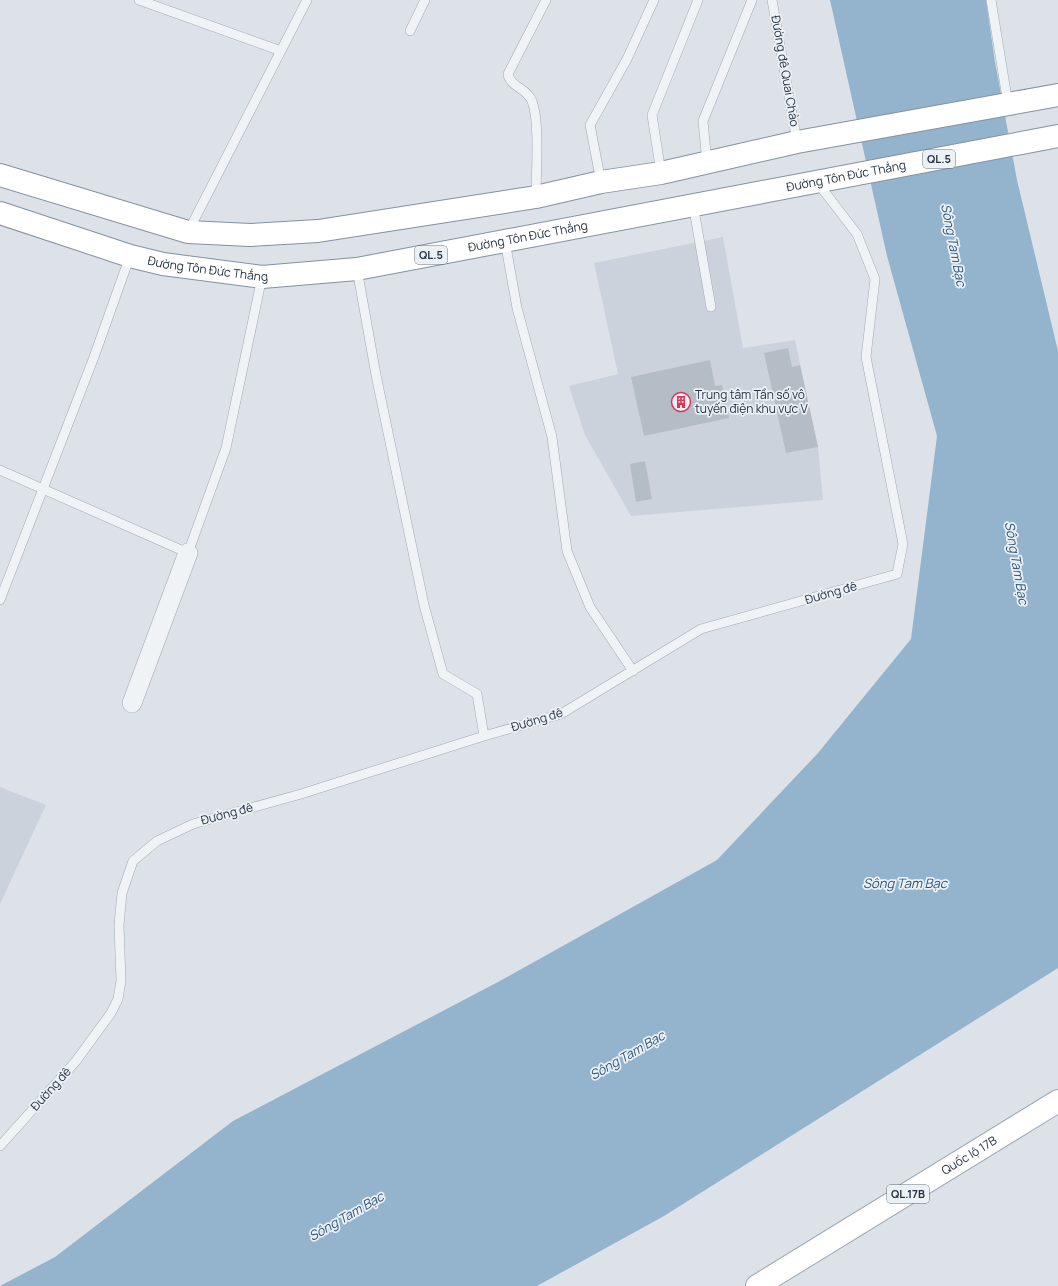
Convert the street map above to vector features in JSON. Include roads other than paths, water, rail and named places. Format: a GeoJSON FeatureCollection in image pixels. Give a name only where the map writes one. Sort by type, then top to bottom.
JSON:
{"type":"FeatureCollection","features":[{"type":"Feature","properties":{"kind":"main road"},"geometry":{"type":"LineString","coordinates":[[0,175],[188,232],[250,235],[318,231],[536,197],[601,182],[660,173],[797,142],[1058,95]]}},
{"type":"Feature","properties":{"kind":"main road","name":"Đường Tôn Đức Thắng"},"geometry":{"type":"LineString","coordinates":[[0,213],[130,256],[163,264],[262,277],[358,269],[693,204],[1058,136]]}},
{"type":"Feature","properties":{"kind":"main road","name":"Quốc lộ 17B"},"geometry":{"type":"LineString","coordinates":[[757,1286],[1058,1101]]}},
{"type":"Feature","properties":{"kind":"street"},"geometry":{"type":"LineString","coordinates":[[132,703],[188,553]]}},
{"type":"Feature","properties":{"kind":"lane"},"geometry":{"type":"LineString","coordinates":[[141,0],[281,51]]}},
{"type":"Feature","properties":{"kind":"lane"},"geometry":{"type":"LineString","coordinates":[[188,232],[307,0]]}},
{"type":"Feature","properties":{"kind":"lane"},"geometry":{"type":"LineString","coordinates":[[410,31],[425,0]]}},
{"type":"Feature","properties":{"kind":"lane"},"geometry":{"type":"LineString","coordinates":[[536,197],[536,114],[528,94],[512,82],[508,74],[546,0]]}},
{"type":"Feature","properties":{"kind":"lane"},"geometry":{"type":"LineString","coordinates":[[601,182],[590,125],[627,59],[654,0]]}},
{"type":"Feature","properties":{"kind":"lane"},"geometry":{"type":"LineString","coordinates":[[660,173],[652,115],[698,0]]}},
{"type":"Feature","properties":{"kind":"lane"},"geometry":{"type":"LineString","coordinates":[[707,163],[703,121],[752,0]]}},
{"type":"Feature","properties":{"kind":"lane","name":"Đường đê Quai Chảo"},"geometry":{"type":"LineString","coordinates":[[772,0],[797,142]]}},
{"type":"Feature","properties":{"kind":"lane"},"geometry":{"type":"LineString","coordinates":[[991,0],[1006,104]]}},
{"type":"Feature","properties":{"kind":"lane","name":"Đường đê"},"geometry":{"type":"LineString","coordinates":[[0,1146],[76,1061],[111,1013],[118,999],[122,981],[119,925],[122,893],[133,861],[157,841],[193,824],[301,794],[484,736],[561,714],[701,629],[897,574],[903,544],[866,357],[875,279],[857,234],[816,181]]}},
{"type":"Feature","properties":{"kind":"lane"},"geometry":{"type":"LineString","coordinates":[[693,204],[711,307]]}},
{"type":"Feature","properties":{"kind":"lane"},"geometry":{"type":"LineString","coordinates":[[505,241],[517,308],[552,438],[567,551],[590,607],[633,671]]}},
{"type":"Feature","properties":{"kind":"lane"},"geometry":{"type":"LineString","coordinates":[[0,600],[94,357],[130,256]]}},
{"type":"Feature","properties":{"kind":"lane"},"geometry":{"type":"LineString","coordinates":[[358,269],[376,375],[424,605],[443,674],[477,694],[484,736]]}},
{"type":"Feature","properties":{"kind":"lane"},"geometry":{"type":"LineString","coordinates":[[0,470],[44,488],[188,553],[226,448],[262,277]]}},
{"type":"Feature","properties":{"kind":"water","name":"Sông Tam Bạc"},"geometry":{"type":"Polygon","coordinates":[[[830,0],[986,0],[995,62],[1017,180],[1058,351],[1058,968],[664,1216],[537,1286],[0,1286],[55,1257],[233,1121],[498,982],[717,860],[818,753],[911,639],[937,436],[887,256],[830,0]]]}},
{"type":"Feature","properties":{"kind":"place","name":"Trung tâm Tần số vô tuyến điện khu vực V"},"geometry":{"type":"Point","coordinates":[681,402]}}]}
